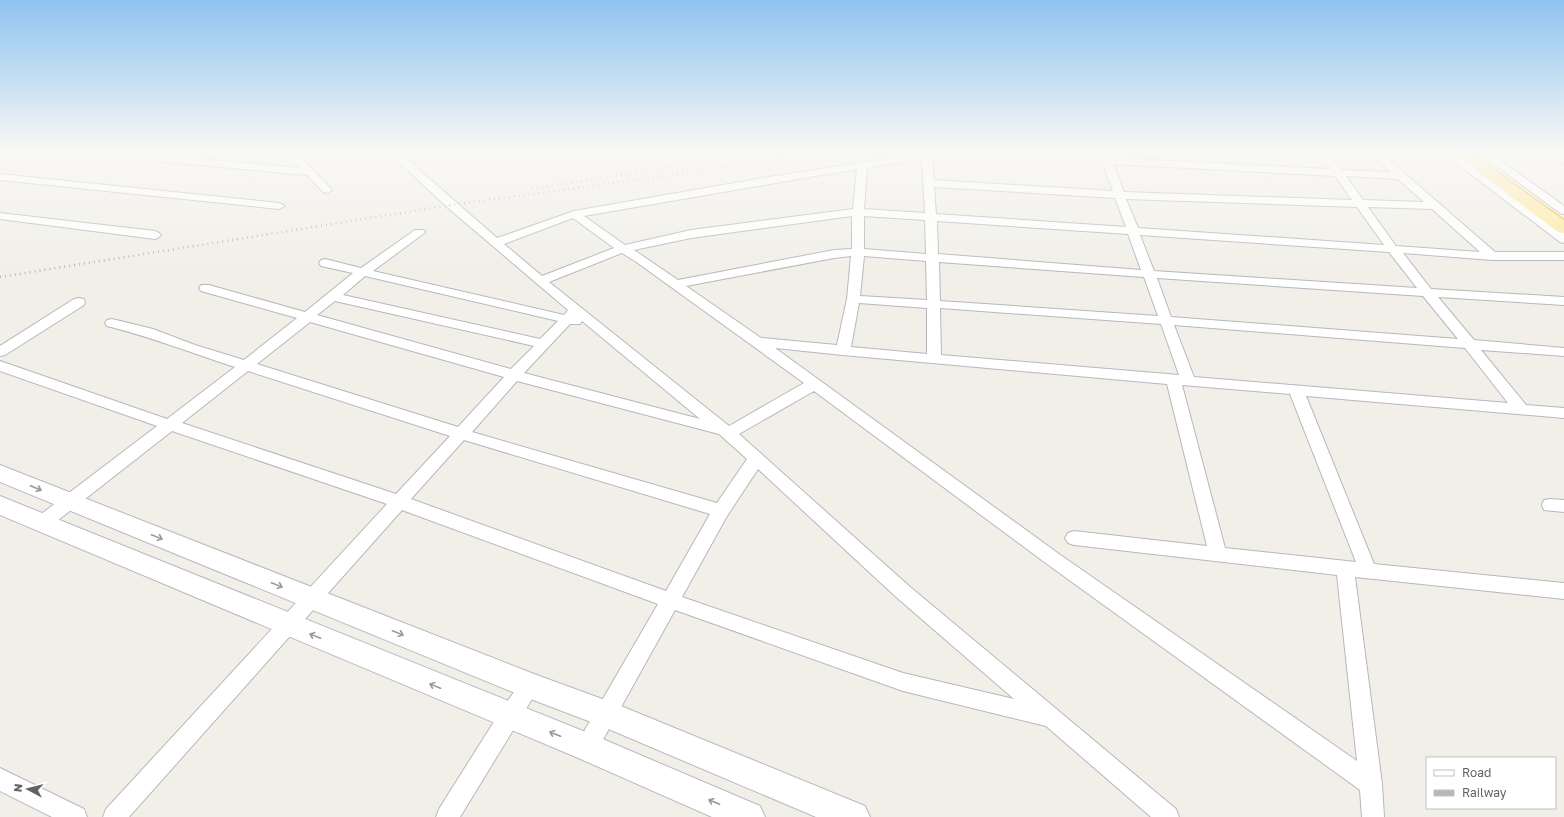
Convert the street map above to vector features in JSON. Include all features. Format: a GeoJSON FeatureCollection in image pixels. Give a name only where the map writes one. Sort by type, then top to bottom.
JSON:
{"type":"FeatureCollection","features":[{"type":"Feature","properties":{"kind":"highway"},"geometry":{"type":"LineString","coordinates":[[1514,191],[1564,228]]}},
{"type":"Feature","properties":{"kind":"main road"},"geometry":{"type":"LineString","coordinates":[[0,473],[530,686],[606,714],[854,817]]}},
{"type":"Feature","properties":{"kind":"main road"},"geometry":{"type":"LineString","coordinates":[[0,505],[587,747],[749,817]]}},
{"type":"Feature","properties":{"kind":"street"},"geometry":{"type":"LineString","coordinates":[[136,191],[279,206]]}},
{"type":"Feature","properties":{"kind":"street"},"geometry":{"type":"LineString","coordinates":[[436,191],[540,281],[571,314]]}},
{"type":"Feature","properties":{"kind":"street"},"geometry":{"type":"LineString","coordinates":[[496,243],[574,214],[705,191]]}},
{"type":"Feature","properties":{"kind":"street"},"geometry":{"type":"LineString","coordinates":[[843,351],[853,299],[858,252],[858,212],[861,191]]}},
{"type":"Feature","properties":{"kind":"street"},"geometry":{"type":"LineString","coordinates":[[929,191],[934,303],[934,359]]}},
{"type":"Feature","properties":{"kind":"street"},"geometry":{"type":"LineString","coordinates":[[1058,191],[1120,195],[1435,206]]}},
{"type":"Feature","properties":{"kind":"street"},"geometry":{"type":"LineString","coordinates":[[1118,191],[1165,320],[1180,380],[1218,553]]}},
{"type":"Feature","properties":{"kind":"street"},"geometry":{"type":"LineString","coordinates":[[1352,191],[1392,248],[1521,409]]}},
{"type":"Feature","properties":{"kind":"street"},"geometry":{"type":"LineString","coordinates":[[1418,191],[1492,256]]}},
{"type":"Feature","properties":{"kind":"street"},"geometry":{"type":"LineString","coordinates":[[1499,191],[1564,239]]}},
{"type":"Feature","properties":{"kind":"street"},"geometry":{"type":"LineString","coordinates":[[1537,191],[1564,211]]}},
{"type":"Feature","properties":{"kind":"street"},"geometry":{"type":"LineString","coordinates":[[540,281],[624,249],[691,234],[858,212],[1492,256],[1564,256]]}},
{"type":"Feature","properties":{"kind":"street"},"geometry":{"type":"LineString","coordinates":[[574,214],[639,258],[1053,558],[1371,784]]}},
{"type":"Feature","properties":{"kind":"street"},"geometry":{"type":"LineString","coordinates":[[0,216],[155,235]]}},
{"type":"Feature","properties":{"kind":"street"},"geometry":{"type":"LineString","coordinates":[[42,523],[246,366],[363,272],[419,232]]}},
{"type":"Feature","properties":{"kind":"street"},"geometry":{"type":"LineString","coordinates":[[675,284],[834,254],[858,252],[1148,274],[1564,301]]}},
{"type":"Feature","properties":{"kind":"street"},"geometry":{"type":"LineString","coordinates":[[325,263],[571,314],[592,324],[725,432],[902,591],[1168,817]]}},
{"type":"Feature","properties":{"kind":"street"},"geometry":{"type":"LineString","coordinates":[[205,288],[514,375],[725,432],[814,384]]}},
{"type":"Feature","properties":{"kind":"street"},"geometry":{"type":"LineString","coordinates":[[332,296],[543,344]]}},
{"type":"Feature","properties":{"kind":"street"},"geometry":{"type":"LineString","coordinates":[[853,299],[934,303],[1165,320],[1564,352]]}},
{"type":"Feature","properties":{"kind":"street"},"geometry":{"type":"LineString","coordinates":[[0,352],[79,302]]}},
{"type":"Feature","properties":{"kind":"street"},"geometry":{"type":"LineString","coordinates":[[114,817],[571,314]]}},
{"type":"Feature","properties":{"kind":"street"},"geometry":{"type":"LineString","coordinates":[[112,323],[148,332],[190,348],[461,434],[721,511]]}},
{"type":"Feature","properties":{"kind":"street"},"geometry":{"type":"LineString","coordinates":[[756,342],[934,359],[1564,413]]}},
{"type":"Feature","properties":{"kind":"street"},"geometry":{"type":"LineString","coordinates":[[0,366],[400,502],[669,600],[903,682],[1052,718]]}},
{"type":"Feature","properties":{"kind":"street"},"geometry":{"type":"LineString","coordinates":[[1296,390],[1368,571]]}},
{"type":"Feature","properties":{"kind":"street"},"geometry":{"type":"LineString","coordinates":[[587,747],[669,600],[721,511],[756,459]]}},
{"type":"Feature","properties":{"kind":"street"},"geometry":{"type":"LineString","coordinates":[[1074,538],[1564,591]]}},
{"type":"Feature","properties":{"kind":"street"},"geometry":{"type":"LineString","coordinates":[[1346,568],[1371,784],[1373,817]]}},
{"type":"Feature","properties":{"kind":"street"},"geometry":{"type":"LineString","coordinates":[[447,817],[509,716],[530,686]]}},
{"type":"Feature","properties":{"kind":"street"},"geometry":{"type":"LineString","coordinates":[[0,779],[76,817]]}},
{"type":"Feature","properties":{"kind":"railway"},"geometry":{"type":"LineString","coordinates":[[0,277],[451,205],[553,191]]}}]}
